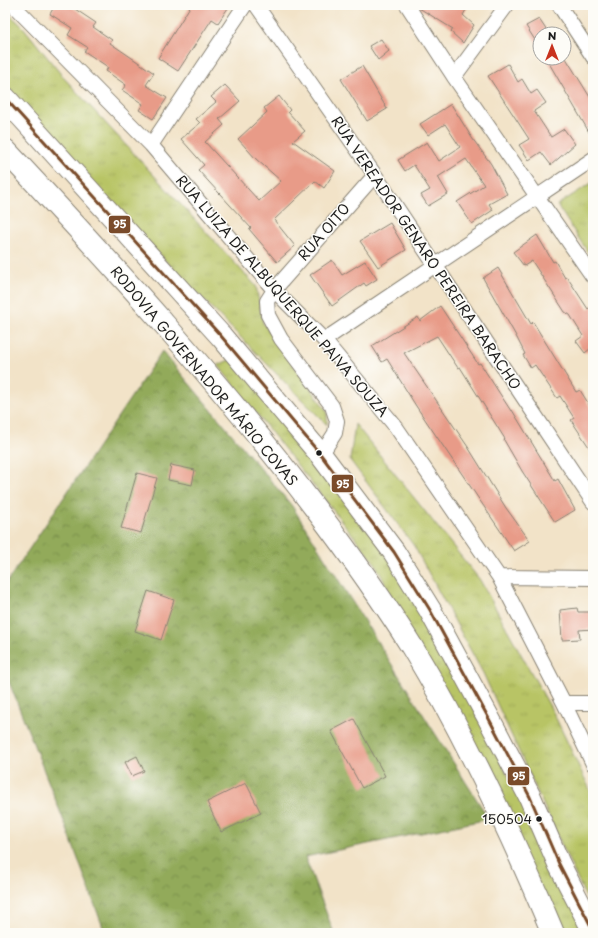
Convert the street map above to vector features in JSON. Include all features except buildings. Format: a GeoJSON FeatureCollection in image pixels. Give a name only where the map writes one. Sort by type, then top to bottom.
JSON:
{"type":"FeatureCollection","features":[{"type":"Feature","properties":{"kind":"highway"},"geometry":{"type":"LineString","coordinates":[[5,98],[221,336],[321,455],[402,564],[430,610],[530,797],[559,864],[593,930]]}},
{"type":"Feature","properties":{"kind":"highway","name":"RODOVIA GOVERNADOR MÁRIO COVAS"},"geometry":{"type":"LineString","coordinates":[[5,150],[77,228],[234,406],[271,451],[362,571],[411,646],[470,752],[553,933]]}},
{"type":"Feature","properties":{"kind":"street","name":"RUA LUIZA DE ALBUQUERQUE PAIVA SOUZA"},"geometry":{"type":"LineString","coordinates":[[13,5],[151,145],[274,290],[324,340],[396,427],[499,577],[564,703],[593,764]]}},
{"type":"Feature","properties":{"kind":"street"},"geometry":{"type":"LineString","coordinates":[[151,145],[245,5]]}},
{"type":"Feature","properties":{"kind":"street","name":"RUA VEREADOR GENARO PEREIRA BARACHO"},"geometry":{"type":"LineString","coordinates":[[256,5],[375,175],[593,502]]}},
{"type":"Feature","properties":{"kind":"street"},"geometry":{"type":"LineString","coordinates":[[407,5],[454,77],[593,277]]}},
{"type":"Feature","properties":{"kind":"street"},"geometry":{"type":"LineString","coordinates":[[454,77],[507,5]]}},
{"type":"Feature","properties":{"kind":"street"},"geometry":{"type":"LineString","coordinates":[[559,5],[593,56]]}},
{"type":"Feature","properties":{"kind":"street"},"geometry":{"type":"LineString","coordinates":[[324,340],[593,159]]}},
{"type":"Feature","properties":{"kind":"street","name":"RUA OITO"},"geometry":{"type":"LineString","coordinates":[[274,290],[375,175]]}},
{"type":"Feature","properties":{"kind":"street"},"geometry":{"type":"LineString","coordinates":[[274,290],[268,301],[268,315],[281,339],[332,406],[336,421],[335,433],[321,455]]}},
{"type":"Feature","properties":{"kind":"street"},"geometry":{"type":"LineString","coordinates":[[499,577],[593,578]]}},
{"type":"Feature","properties":{"kind":"street"},"geometry":{"type":"LineString","coordinates":[[564,703],[593,703]]}},
{"type":"Feature","properties":{"kind":"green space"},"geometry":{"type":"Polygon","coordinates":[[[5,10],[23,27],[64,78],[256,286],[263,323],[327,411],[327,425],[5,98],[5,10]]]}},
{"type":"Feature","properties":{"kind":"green space"},"geometry":{"type":"Polygon","coordinates":[[[593,182],[593,260],[557,205],[593,182]]]}},
{"type":"Feature","properties":{"kind":"green space"},"geometry":{"type":"Polygon","coordinates":[[[162,351],[292,506],[489,819],[305,857],[334,933],[105,933],[67,829],[5,672],[5,585],[162,351]]]}},
{"type":"Feature","properties":{"kind":"green space"},"geometry":{"type":"Polygon","coordinates":[[[248,352],[394,552],[588,933],[551,933],[446,707],[375,563],[218,365],[248,352]]]}},
{"type":"Feature","properties":{"kind":"green space"},"geometry":{"type":"Polygon","coordinates":[[[355,424],[480,580],[553,712],[593,796],[593,913],[483,673],[414,546],[350,460],[355,424]]]}},
{"type":"Feature","properties":{"kind":"transit line","name":"95"},"geometry":{"type":"LineString","coordinates":[[5,98],[221,336],[321,455],[394,552],[430,610],[488,717],[530,797],[559,864],[593,930]]}},
{"type":"Feature","properties":{"kind":"place","name":"150504"},"geometry":{"type":"Point","coordinates":[539,819]}}]}
